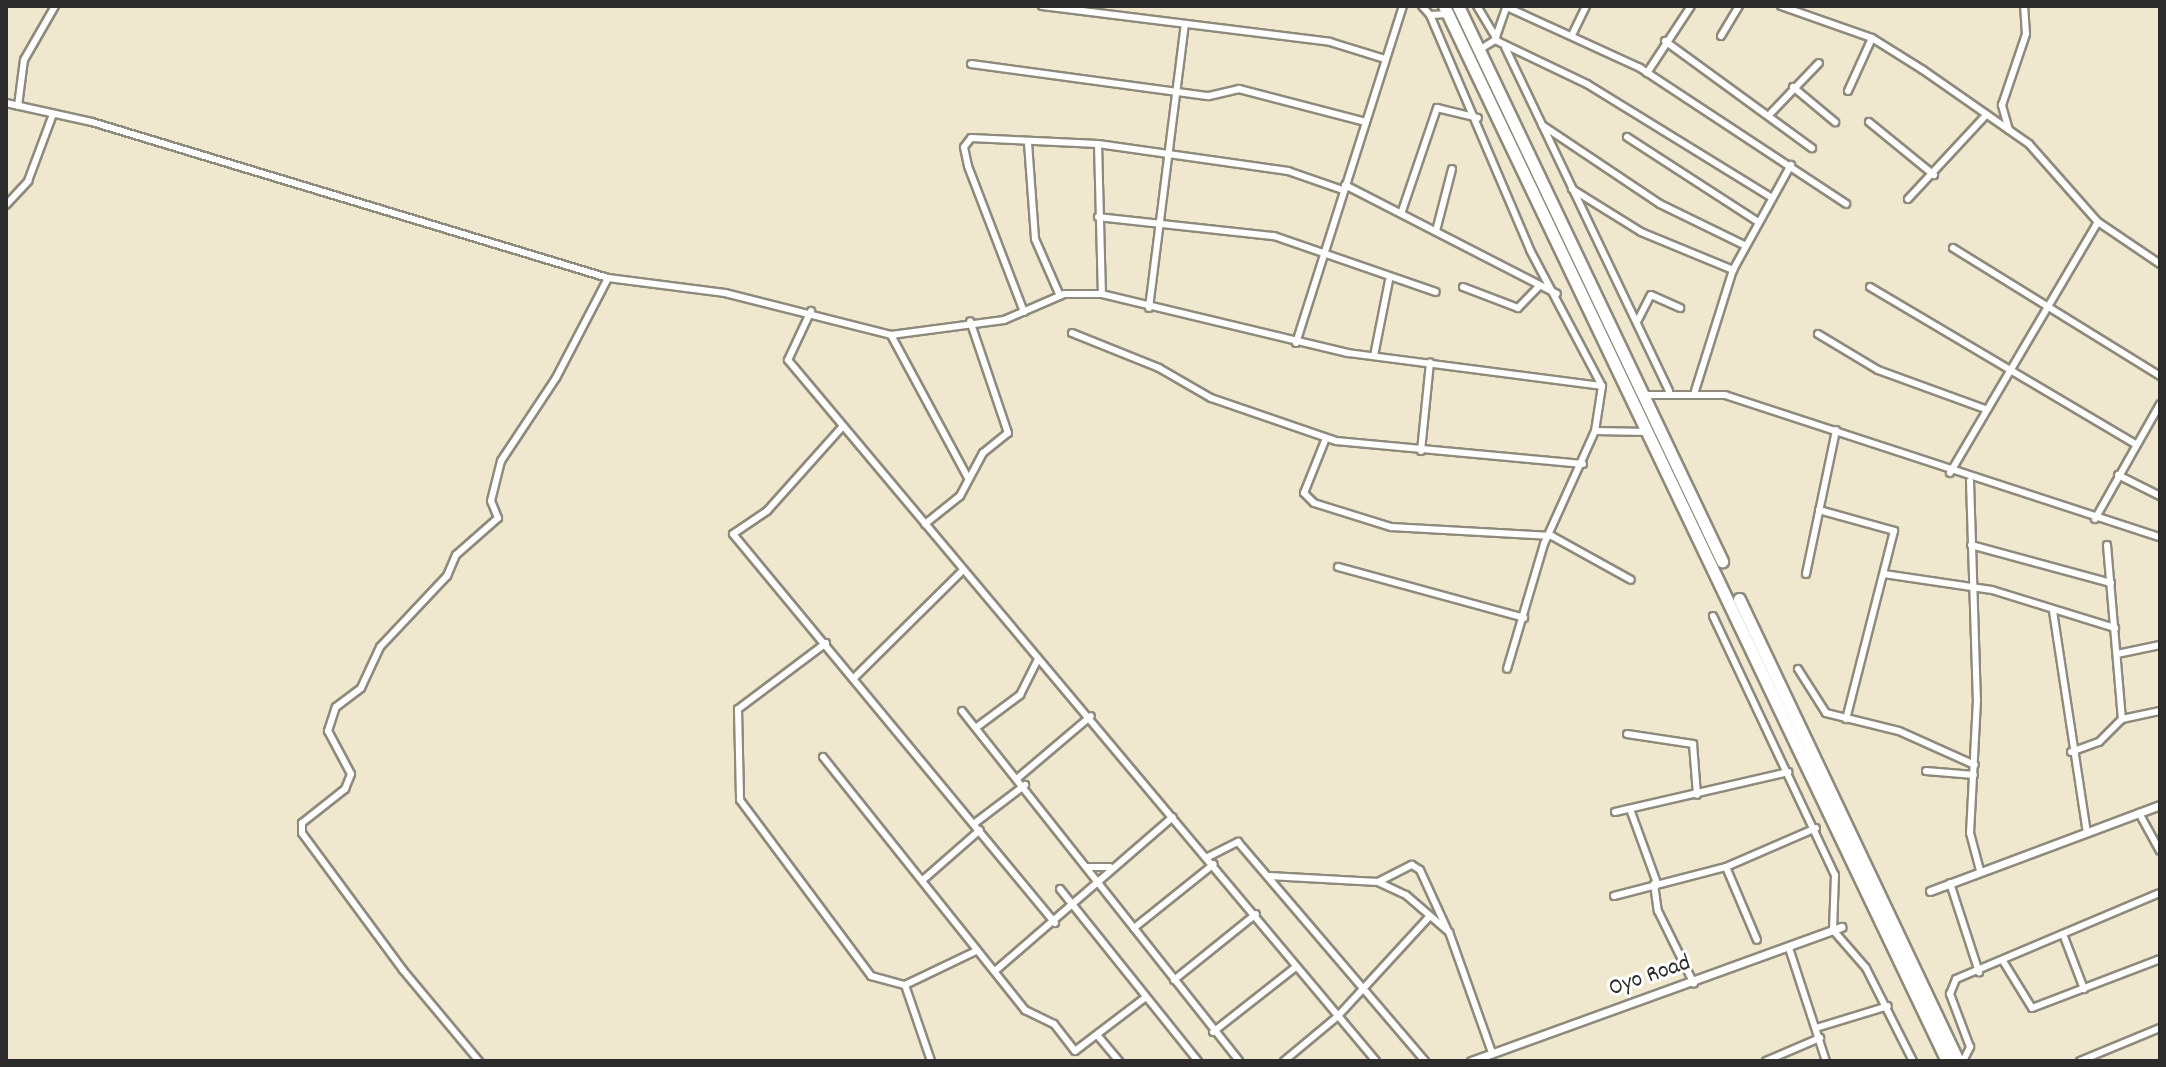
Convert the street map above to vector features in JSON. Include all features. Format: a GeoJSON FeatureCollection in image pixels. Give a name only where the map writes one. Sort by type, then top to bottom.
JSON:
{"type":"FeatureCollection","features":[{"type":"Feature","properties":{"kind":"highway"},"geometry":{"type":"LineString","coordinates":[[1458,6],[1645,395],[1702,527],[1947,1061]]}},
{"type":"Feature","properties":{"kind":"highway"},"geometry":{"type":"LineString","coordinates":[[1446,10],[1650,432],[1702,527],[1960,1061]]}},
{"type":"Feature","properties":{"kind":"street"},"geometry":{"type":"LineString","coordinates":[[18,106],[24,60],[55,6]]}},
{"type":"Feature","properties":{"kind":"street"},"geometry":{"type":"LineString","coordinates":[[1042,6],[1330,42],[1385,59]]}},
{"type":"Feature","properties":{"kind":"street"},"geometry":{"type":"LineString","coordinates":[[1296,343],[1322,252],[1403,6]]}},
{"type":"Feature","properties":{"kind":"street"},"geometry":{"type":"LineString","coordinates":[[1423,6],[1478,118],[1530,250],[1558,294],[1602,386],[1595,431],[1552,536],[1507,669]]}},
{"type":"Feature","properties":{"kind":"street"},"geometry":{"type":"LineString","coordinates":[[1477,6],[1495,39],[1505,47],[1587,84],[1772,198]]}},
{"type":"Feature","properties":{"kind":"street"},"geometry":{"type":"LineString","coordinates":[[1479,50],[1495,39],[1507,6],[1573,33],[1647,73],[1846,204]]}},
{"type":"Feature","properties":{"kind":"street"},"geometry":{"type":"LineString","coordinates":[[1573,33],[1586,6]]}},
{"type":"Feature","properties":{"kind":"street"},"geometry":{"type":"LineString","coordinates":[[1647,73],[1665,41],[1691,6]]}},
{"type":"Feature","properties":{"kind":"street"},"geometry":{"type":"LineString","coordinates":[[1721,36],[1739,6]]}},
{"type":"Feature","properties":{"kind":"street"},"geometry":{"type":"LineString","coordinates":[[1781,6],[1872,38],[2009,130],[2098,222],[2160,264]]}},
{"type":"Feature","properties":{"kind":"street"},"geometry":{"type":"LineString","coordinates":[[2009,130],[2002,105],[2026,34],[2024,6]]}},
{"type":"Feature","properties":{"kind":"street"},"geometry":{"type":"LineString","coordinates":[[1430,15],[1446,10]]}},
{"type":"Feature","properties":{"kind":"street"},"geometry":{"type":"LineString","coordinates":[[1149,308],[1180,91],[1185,24]]}},
{"type":"Feature","properties":{"kind":"street"},"geometry":{"type":"LineString","coordinates":[[1848,91],[1872,38]]}},
{"type":"Feature","properties":{"kind":"street"},"geometry":{"type":"LineString","coordinates":[[1665,41],[1771,113],[1812,148]]}},
{"type":"Feature","properties":{"kind":"street"},"geometry":{"type":"LineString","coordinates":[[1505,47],[1569,187],[1638,320],[1669,391]]}},
{"type":"Feature","properties":{"kind":"street"},"geometry":{"type":"LineString","coordinates":[[1771,113],[1819,63]]}},
{"type":"Feature","properties":{"kind":"street"},"geometry":{"type":"LineString","coordinates":[[971,64],[1209,96],[1239,89],[1366,122]]}},
{"type":"Feature","properties":{"kind":"street"},"geometry":{"type":"LineString","coordinates":[[1793,87],[1835,122]]}},
{"type":"Feature","properties":{"kind":"street"},"geometry":{"type":"LineString","coordinates":[[6,103],[53,114],[608,278],[811,311],[891,335],[1024,312],[1060,296],[1102,294],[1296,343],[1602,386]]}},
{"type":"Feature","properties":{"kind":"street"},"geometry":{"type":"LineString","coordinates":[[1402,211],[1437,108],[1478,118]]}},
{"type":"Feature","properties":{"kind":"street"},"geometry":{"type":"LineString","coordinates":[[6,205],[28,181],[53,114]]}},
{"type":"Feature","properties":{"kind":"street"},"geometry":{"type":"LineString","coordinates":[[1908,199],[1934,175],[1985,116]]}},
{"type":"Feature","properties":{"kind":"street"},"geometry":{"type":"LineString","coordinates":[[1869,122],[1934,175]]}},
{"type":"Feature","properties":{"kind":"street"},"geometry":{"type":"LineString","coordinates":[[1541,124],[1660,204],[1744,245]]}},
{"type":"Feature","properties":{"kind":"street"},"geometry":{"type":"LineString","coordinates":[[1627,137],[1757,221]]}},
{"type":"Feature","properties":{"kind":"street"},"geometry":{"type":"LineString","coordinates":[[1024,312],[964,147],[971,138],[1098,144],[1288,171],[1344,188],[1402,211],[1537,288],[1558,294]]}},
{"type":"Feature","properties":{"kind":"street"},"geometry":{"type":"LineString","coordinates":[[1028,143],[1035,239],[1060,296]]}},
{"type":"Feature","properties":{"kind":"street"},"geometry":{"type":"LineString","coordinates":[[1098,144],[1102,294]]}},
{"type":"Feature","properties":{"kind":"street"},"geometry":{"type":"LineString","coordinates":[[1695,391],[1733,270],[1757,221],[1791,165]]}},
{"type":"Feature","properties":{"kind":"street"},"geometry":{"type":"LineString","coordinates":[[1436,231],[1452,169]]}},
{"type":"Feature","properties":{"kind":"street"},"geometry":{"type":"LineString","coordinates":[[1569,187],[1641,232],[1733,270]]}},
{"type":"Feature","properties":{"kind":"street"},"geometry":{"type":"LineString","coordinates":[[1098,217],[1274,236],[1389,280],[1436,292]]}},
{"type":"Feature","properties":{"kind":"street"},"geometry":{"type":"LineString","coordinates":[[1950,473],[2098,222]]}},
{"type":"Feature","properties":{"kind":"street"},"geometry":{"type":"LineString","coordinates":[[1953,248],[2160,376]]}},
{"type":"Feature","properties":{"kind":"street"},"geometry":{"type":"LineString","coordinates":[[479,1061],[403,970],[302,833],[302,823],[345,789],[351,774],[328,731],[336,707],[361,688],[380,647],[447,576],[456,555],[498,518],[491,501],[501,461],[556,378],[608,278]]}},
{"type":"Feature","properties":{"kind":"street"},"geometry":{"type":"LineString","coordinates":[[1374,356],[1389,280]]}},
{"type":"Feature","properties":{"kind":"street"},"geometry":{"type":"LineString","coordinates":[[1463,287],[1518,308],[1537,288]]}},
{"type":"Feature","properties":{"kind":"street"},"geometry":{"type":"LineString","coordinates":[[1870,287],[2008,372],[2136,444]]}},
{"type":"Feature","properties":{"kind":"street"},"geometry":{"type":"LineString","coordinates":[[1638,320],[1651,295],[1680,308]]}},
{"type":"Feature","properties":{"kind":"street"},"geometry":{"type":"LineString","coordinates":[[811,311],[788,360],[1038,659],[1091,716],[1376,1061]]}},
{"type":"Feature","properties":{"kind":"street"},"geometry":{"type":"LineString","coordinates":[[925,524],[960,496],[968,478],[1008,430],[970,321]]}},
{"type":"Feature","properties":{"kind":"street"},"geometry":{"type":"LineString","coordinates":[[1072,333],[1159,368],[1211,398],[1326,438],[1421,451],[1583,464]]}},
{"type":"Feature","properties":{"kind":"street"},"geometry":{"type":"LineString","coordinates":[[1818,334],[1878,370],[1985,409]]}},
{"type":"Feature","properties":{"kind":"street"},"geometry":{"type":"LineString","coordinates":[[891,335],[968,478]]}},
{"type":"Feature","properties":{"kind":"street"},"geometry":{"type":"LineString","coordinates":[[1421,451],[1430,362]]}},
{"type":"Feature","properties":{"kind":"street"},"geometry":{"type":"LineString","coordinates":[[1645,395],[1695,391],[1836,430],[1970,481],[2160,537]]}},
{"type":"Feature","properties":{"kind":"street"},"geometry":{"type":"LineString","coordinates":[[2095,519],[2136,444],[2157,415],[2160,404]]}},
{"type":"Feature","properties":{"kind":"street"},"geometry":{"type":"LineString","coordinates":[[843,426],[767,511],[733,534],[855,677],[1055,923]]}},
{"type":"Feature","properties":{"kind":"street"},"geometry":{"type":"LineString","coordinates":[[1806,574],[1836,430]]}},
{"type":"Feature","properties":{"kind":"street"},"geometry":{"type":"LineString","coordinates":[[1595,431],[1650,432]]}},
{"type":"Feature","properties":{"kind":"street"},"geometry":{"type":"LineString","coordinates":[[1326,438],[1304,493],[1314,503],[1391,527],[1552,536],[1631,580]]}},
{"type":"Feature","properties":{"kind":"street"},"geometry":{"type":"LineString","coordinates":[[2118,475],[2160,496]]}},
{"type":"Feature","properties":{"kind":"street"},"geometry":{"type":"LineString","coordinates":[[1970,481],[1975,765],[1970,833],[1980,871]]}},
{"type":"Feature","properties":{"kind":"street"},"geometry":{"type":"LineString","coordinates":[[1819,510],[1892,528],[1884,574],[1846,719]]}},
{"type":"Feature","properties":{"kind":"street"},"geometry":{"type":"LineString","coordinates":[[1971,545],[2111,583]]}},
{"type":"Feature","properties":{"kind":"street"},"geometry":{"type":"LineString","coordinates":[[2107,545],[2122,719]]}},
{"type":"Feature","properties":{"kind":"street"},"geometry":{"type":"LineString","coordinates":[[1338,567],[1524,618]]}},
{"type":"Feature","properties":{"kind":"street"},"geometry":{"type":"LineString","coordinates":[[855,677],[963,570]]}},
{"type":"Feature","properties":{"kind":"street"},"geometry":{"type":"LineString","coordinates":[[1884,574],[1974,587],[2115,628]]}},
{"type":"Feature","properties":{"kind":"street"},"geometry":{"type":"LineString","coordinates":[[2053,611],[2071,752],[2087,832]]}},
{"type":"Feature","properties":{"kind":"street"},"geometry":{"type":"LineString","coordinates":[[1713,616],[1816,828],[1835,875],[1837,929],[1888,1006],[1913,1061]]}},
{"type":"Feature","properties":{"kind":"street"},"geometry":{"type":"LineString","coordinates":[[826,643],[738,709],[740,800],[871,976],[905,985],[976,951]]}},
{"type":"Feature","properties":{"kind":"street"},"geometry":{"type":"LineString","coordinates":[[2117,654],[2160,645]]}},
{"type":"Feature","properties":{"kind":"street"},"geometry":{"type":"LineString","coordinates":[[1033,679],[1038,659]]}},
{"type":"Feature","properties":{"kind":"street"},"geometry":{"type":"LineString","coordinates":[[1798,669],[1817,706],[1846,719],[1899,731],[1975,765]]}},
{"type":"Feature","properties":{"kind":"street"},"geometry":{"type":"LineString","coordinates":[[977,727],[1033,679],[1051,672]]}},
{"type":"Feature","properties":{"kind":"street"},"geometry":{"type":"LineString","coordinates":[[962,711],[1019,777],[1213,1032],[1239,1061]]}},
{"type":"Feature","properties":{"kind":"street"},"geometry":{"type":"LineString","coordinates":[[2071,752],[2099,742],[2122,719],[2160,711]]}},
{"type":"Feature","properties":{"kind":"street"},"geometry":{"type":"LineString","coordinates":[[1019,777],[1091,716]]}},
{"type":"Feature","properties":{"kind":"street"},"geometry":{"type":"LineString","coordinates":[[1627,734],[1693,744],[1697,795]]}},
{"type":"Feature","properties":{"kind":"street"},"geometry":{"type":"LineString","coordinates":[[823,757],[924,879],[976,951],[1025,1010],[1054,1024],[1075,1051],[1146,997]]}},
{"type":"Feature","properties":{"kind":"street"},"geometry":{"type":"LineString","coordinates":[[1926,771],[1974,775]]}},
{"type":"Feature","properties":{"kind":"street"},"geometry":{"type":"LineString","coordinates":[[1615,812],[1788,772]]}},
{"type":"Feature","properties":{"kind":"street"},"geometry":{"type":"LineString","coordinates":[[975,823],[1025,785]]}},
{"type":"Feature","properties":{"kind":"street"},"geometry":{"type":"LineString","coordinates":[[1930,891],[2160,805]]}},
{"type":"Feature","properties":{"kind":"street"},"geometry":{"type":"LineString","coordinates":[[1630,809],[1655,884],[1658,911],[1694,984]]}},
{"type":"Feature","properties":{"kind":"street"},"geometry":{"type":"LineString","coordinates":[[2139,813],[2160,851]]}},
{"type":"Feature","properties":{"kind":"street"},"geometry":{"type":"LineString","coordinates":[[995,971],[1074,907],[1099,884],[1110,867],[1173,817]]}},
{"type":"Feature","properties":{"kind":"street"},"geometry":{"type":"LineString","coordinates":[[1614,896],[1726,867],[1816,828]]}},
{"type":"Feature","properties":{"kind":"street"},"geometry":{"type":"LineString","coordinates":[[924,879],[980,830]]}},
{"type":"Feature","properties":{"kind":"street"},"geometry":{"type":"LineString","coordinates":[[1208,857],[1238,842],[1364,985],[1425,1061]]}},
{"type":"Feature","properties":{"kind":"street"},"geometry":{"type":"LineString","coordinates":[[1134,928],[1214,864]]}},
{"type":"Feature","properties":{"kind":"street"},"geometry":{"type":"LineString","coordinates":[[1269,876],[1378,882],[1412,865],[1420,870],[1449,932],[1492,1053]]}},
{"type":"Feature","properties":{"kind":"street"},"geometry":{"type":"LineString","coordinates":[[1086,867],[1110,867]]}},
{"type":"Feature","properties":{"kind":"street"},"geometry":{"type":"LineString","coordinates":[[1726,867],[1757,940]]}},
{"type":"Feature","properties":{"kind":"street"},"geometry":{"type":"LineString","coordinates":[[1378,882],[1449,932]]}},
{"type":"Feature","properties":{"kind":"street"},"geometry":{"type":"LineString","coordinates":[[1950,883],[1979,972]]}},
{"type":"Feature","properties":{"kind":"street"},"geometry":{"type":"LineString","coordinates":[[1060,889],[1198,1061]]}},
{"type":"Feature","properties":{"kind":"street"},"geometry":{"type":"LineString","coordinates":[[1977,1061],[1970,1052],[1950,994],[1956,979],[1979,972],[2160,893]]}},
{"type":"Feature","properties":{"kind":"street"},"geometry":{"type":"LineString","coordinates":[[1174,980],[1256,914]]}},
{"type":"Feature","properties":{"kind":"street"},"geometry":{"type":"LineString","coordinates":[[1284,1061],[1338,1016],[1430,916]]}},
{"type":"Feature","properties":{"kind":"street","name":"Oyo Road"},"geometry":{"type":"LineString","coordinates":[[1471,1061],[1694,984],[1837,929]]}},
{"type":"Feature","properties":{"kind":"street"},"geometry":{"type":"LineString","coordinates":[[2063,934],[2084,989]]}},
{"type":"Feature","properties":{"kind":"street"},"geometry":{"type":"LineString","coordinates":[[1789,948],[1826,1061]]}},
{"type":"Feature","properties":{"kind":"street"},"geometry":{"type":"LineString","coordinates":[[2003,961],[2028,1008],[2160,959]]}},
{"type":"Feature","properties":{"kind":"street"},"geometry":{"type":"LineString","coordinates":[[1213,1032],[1296,967]]}},
{"type":"Feature","properties":{"kind":"street"},"geometry":{"type":"LineString","coordinates":[[905,985],[931,1061]]}},
{"type":"Feature","properties":{"kind":"street"},"geometry":{"type":"LineString","coordinates":[[1816,1028],[1888,1006]]}},
{"type":"Feature","properties":{"kind":"street"},"geometry":{"type":"LineString","coordinates":[[2080,1061],[2160,1028]]}},
{"type":"Feature","properties":{"kind":"street"},"geometry":{"type":"LineString","coordinates":[[1098,1036],[1119,1061]]}},
{"type":"Feature","properties":{"kind":"street"},"geometry":{"type":"LineString","coordinates":[[1766,1061],[1820,1038]]}},
{"type":"Feature","properties":{"kind":"street"},"geometry":{"type":"LineString","coordinates":[[1960,1061],[1970,1052]]}}]}
